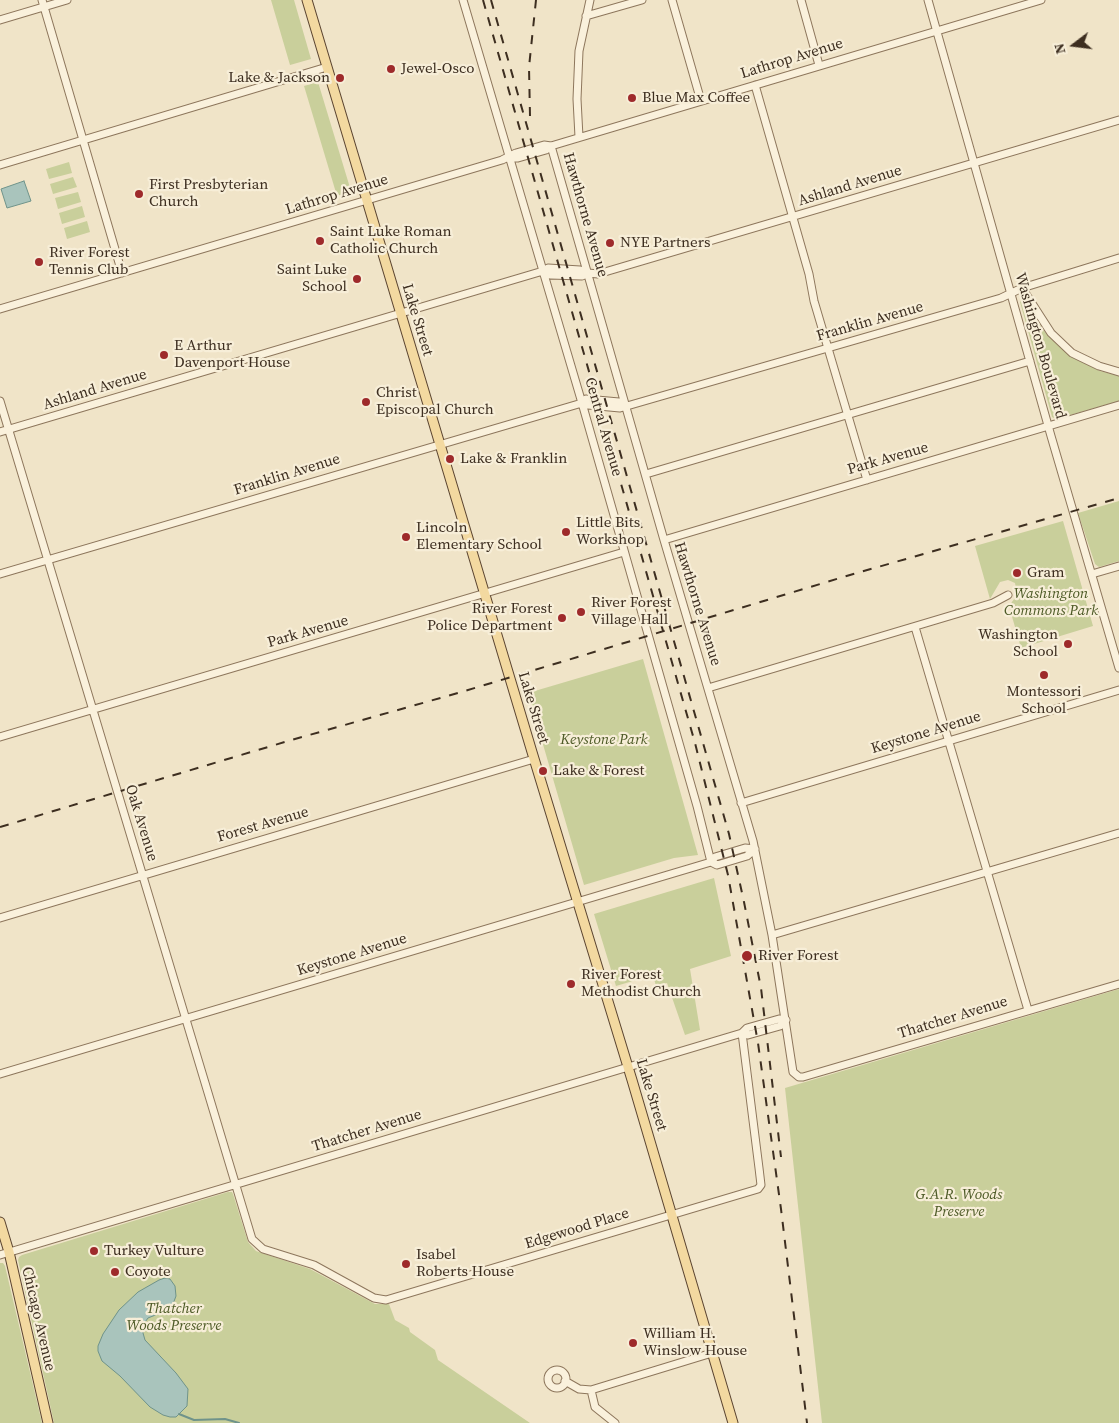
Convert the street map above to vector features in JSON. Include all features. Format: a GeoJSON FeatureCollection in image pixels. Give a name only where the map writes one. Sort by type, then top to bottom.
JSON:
{"type":"FeatureCollection","features":[{"type":"Feature","properties":{"kind":"main road","name":"Lake Street"},"geometry":{"type":"LineString","coordinates":[[307,0],[628,1067],[733,1423]]}},
{"type":"Feature","properties":{"kind":"main road","name":"Chicago Avenue"},"geometry":{"type":"LineString","coordinates":[[0,1222],[4,1253],[48,1423]]}},
{"type":"Feature","properties":{"kind":"street"},"geometry":{"type":"LineString","coordinates":[[0,20],[43,4],[67,0]]}},
{"type":"Feature","properties":{"kind":"street","name":"Central Avenue"},"geometry":{"type":"LineString","coordinates":[[464,0],[582,403],[697,806],[711,862]]}},
{"type":"Feature","properties":{"kind":"street"},"geometry":{"type":"LineString","coordinates":[[579,137],[577,99],[579,51],[590,0]]}},
{"type":"Feature","properties":{"kind":"street"},"geometry":{"type":"LineString","coordinates":[[586,16],[642,0]]}},
{"type":"Feature","properties":{"kind":"street"},"geometry":{"type":"LineString","coordinates":[[672,0],[701,101]]}},
{"type":"Feature","properties":{"kind":"street"},"geometry":{"type":"LineString","coordinates":[[800,0],[819,65]]}},
{"type":"Feature","properties":{"kind":"street","name":"Washington Boulevard"},"geometry":{"type":"LineString","coordinates":[[928,0],[1048,426],[1119,668]]}},
{"type":"Feature","properties":{"kind":"street","name":"Lathrop Avenue"},"geometry":{"type":"LineString","coordinates":[[0,310],[509,158],[516,153],[526,150],[544,145],[551,146],[1041,0]]}},
{"type":"Feature","properties":{"kind":"street"},"geometry":{"type":"LineString","coordinates":[[43,4],[122,273]]}},
{"type":"Feature","properties":{"kind":"street"},"geometry":{"type":"LineString","coordinates":[[0,165],[327,66]]}},
{"type":"Feature","properties":{"kind":"street"},"geometry":{"type":"LineString","coordinates":[[755,85],[793,218],[814,301],[867,480]]}},
{"type":"Feature","properties":{"kind":"street","name":"Ashland Avenue"},"geometry":{"type":"LineString","coordinates":[[0,432],[548,268],[580,270],[598,274],[793,218],[1119,120]]}},
{"type":"Feature","properties":{"kind":"street","name":"Hawthorne Avenue"},"geometry":{"type":"LineString","coordinates":[[551,146],[755,849],[772,936],[792,1067],[795,1075]]}},
{"type":"Feature","properties":{"kind":"street","name":"Franklin Avenue"},"geometry":{"type":"LineString","coordinates":[[0,574],[582,403],[586,399],[619,402],[626,406],[1001,298],[1022,288],[1119,258]]}},
{"type":"Feature","properties":{"kind":"street"},"geometry":{"type":"LineString","coordinates":[[1022,288],[1052,333],[1072,353],[1099,366],[1119,372]]}},
{"type":"Feature","properties":{"kind":"street"},"geometry":{"type":"LineString","coordinates":[[646,474],[1030,361]]}},
{"type":"Feature","properties":{"kind":"street","name":"Oak Avenue"},"geometry":{"type":"LineString","coordinates":[[0,402],[252,1239],[263,1249]]}},
{"type":"Feature","properties":{"kind":"street","name":"Park Avenue"},"geometry":{"type":"LineString","coordinates":[[664,540],[1119,405]]}},
{"type":"Feature","properties":{"kind":"street","name":"Park Avenue"},"geometry":{"type":"LineString","coordinates":[[0,737],[624,552]]}},
{"type":"Feature","properties":{"kind":"street"},"geometry":{"type":"LineString","coordinates":[[1092,574],[1119,566]]}},
{"type":"Feature","properties":{"kind":"street"},"geometry":{"type":"LineString","coordinates":[[708,688],[993,603],[1008,595]]}},
{"type":"Feature","properties":{"kind":"street"},"geometry":{"type":"LineString","coordinates":[[914,627],[1028,1010]]}},
{"type":"Feature","properties":{"kind":"street","name":"Keystone Avenue"},"geometry":{"type":"LineString","coordinates":[[741,803],[1119,690]]}},
{"type":"Feature","properties":{"kind":"street","name":"Forest Avenue"},"geometry":{"type":"LineString","coordinates":[[0,918],[534,759]]}},
{"type":"Feature","properties":{"kind":"street"},"geometry":{"type":"LineString","coordinates":[[772,936],[1119,833]]}},
{"type":"Feature","properties":{"kind":"street","name":"Keystone Avenue"},"geometry":{"type":"LineString","coordinates":[[0,1074],[711,862],[715,857],[745,848],[755,849]]}},
{"type":"Feature","properties":{"kind":"street","name":"Thatcher Avenue"},"geometry":{"type":"LineString","coordinates":[[795,1075],[803,1077],[1119,984]]}},
{"type":"Feature","properties":{"kind":"street","name":"Thatcher Avenue"},"geometry":{"type":"LineString","coordinates":[[4,1253],[742,1033],[748,1036],[780,1026],[786,1020]]}},
{"type":"Feature","properties":{"kind":"street","name":"Edgewood Place"},"geometry":{"type":"LineString","coordinates":[[263,1249],[314,1265],[374,1298],[386,1300],[760,1188],[742,1033]]}},
{"type":"Feature","properties":{"kind":"street"},"geometry":{"type":"LineString","coordinates":[[565,1381],[579,1389],[591,1390],[712,1353]]}},
{"type":"Feature","properties":{"kind":"street"},"geometry":{"type":"LineString","coordinates":[[591,1390],[595,1408],[615,1423]]}},
{"type":"Feature","properties":{"kind":"green space"},"geometry":{"type":"Polygon","coordinates":[[[271,0],[294,0],[311,59],[290,65],[271,0]]]}},
{"type":"Feature","properties":{"kind":"green space"},"geometry":{"type":"Polygon","coordinates":[[[318,82],[351,191],[337,196],[304,86],[318,82]]]}},
{"type":"Feature","properties":{"kind":"green space"},"geometry":{"type":"Polygon","coordinates":[[[69,162],[72,173],[49,179],[46,169],[69,162]]]}},
{"type":"Feature","properties":{"kind":"green space"},"geometry":{"type":"Polygon","coordinates":[[[73,177],[77,187],[53,194],[50,184],[73,177]]]}},
{"type":"Feature","properties":{"kind":"green space"},"geometry":{"type":"Polygon","coordinates":[[[78,192],[81,202],[58,209],[55,198],[78,192]]]}},
{"type":"Feature","properties":{"kind":"green space"},"geometry":{"type":"Polygon","coordinates":[[[82,206],[85,217],[62,224],[59,213],[82,206]]]}},
{"type":"Feature","properties":{"kind":"green space"},"geometry":{"type":"Polygon","coordinates":[[[87,221],[90,232],[67,239],[64,228],[87,221]]]}},
{"type":"Feature","properties":{"kind":"green space"},"geometry":{"type":"Polygon","coordinates":[[[1022,300],[1048,336],[1059,346],[1100,371],[1119,376],[1119,401],[1056,419],[1052,417],[1020,302],[1022,300]]]}},
{"type":"Feature","properties":{"kind":"green space"},"geometry":{"type":"Polygon","coordinates":[[[1119,501],[1119,561],[1099,567],[1095,564],[1078,513],[1119,501]]]}},
{"type":"Feature","properties":{"kind":"green space","name":"Washington Commons Park"},"geometry":{"type":"Polygon","coordinates":[[[1063,521],[1093,626],[1021,648],[1009,606],[1017,595],[1015,583],[1008,580],[1000,582],[990,599],[975,546],[1063,521]]]}},
{"type":"Feature","properties":{"kind":"green space","name":"Keystone Park"},"geometry":{"type":"Polygon","coordinates":[[[643,659],[698,855],[674,858],[584,885],[528,693],[643,659]]]}},
{"type":"Feature","properties":{"kind":"green space"},"geometry":{"type":"Polygon","coordinates":[[[714,878],[731,956],[690,969],[700,1030],[685,1035],[667,983],[656,986],[653,975],[616,986],[594,914],[714,878]]]}},
{"type":"Feature","properties":{"kind":"green space","name":"G.A.R. Woods Preserve"},"geometry":{"type":"Polygon","coordinates":[[[1119,989],[1119,1423],[822,1423],[785,1088],[1119,989]]]}},
{"type":"Feature","properties":{"kind":"green space","name":"Thatcher Woods Preserve"},"geometry":{"type":"Polygon","coordinates":[[[228,1192],[233,1194],[248,1242],[256,1251],[310,1269],[375,1304],[389,1304],[395,1320],[409,1328],[410,1332],[435,1350],[438,1360],[530,1423],[54,1423],[18,1260],[19,1257],[228,1192]]]}},
{"type":"Feature","properties":{"kind":"green space"},"geometry":{"type":"Polygon","coordinates":[[[0,1263],[3,1263],[5,1266],[42,1423],[0,1423],[0,1263]]]}},
{"type":"Feature","properties":{"kind":"water"},"geometry":{"type":"Polygon","coordinates":[[[24,181],[31,201],[7,208],[1,189],[24,181]]]}},
{"type":"Feature","properties":{"kind":"water"},"geometry":{"type":"Polygon","coordinates":[[[165,1278],[170,1279],[175,1286],[176,1296],[173,1304],[163,1312],[148,1318],[143,1325],[143,1333],[145,1340],[176,1373],[188,1389],[187,1406],[176,1417],[163,1415],[150,1407],[120,1376],[102,1361],[98,1351],[103,1334],[119,1310],[138,1292],[165,1278]]]}},
{"type":"Feature","properties":{"kind":"waterway"},"geometry":{"type":"LineString","coordinates":[[179,1414],[194,1420],[225,1419],[239,1423]]}},
{"type":"Feature","properties":{"kind":"railway"},"geometry":{"type":"LineString","coordinates":[[483,0],[695,743],[728,875],[758,1043],[781,1209],[807,1423]]}},
{"type":"Feature","properties":{"kind":"railway"},"geometry":{"type":"LineString","coordinates":[[491,0],[729,834],[761,988],[781,1157]]}},
{"type":"Feature","properties":{"kind":"railway"},"geometry":{"type":"LineString","coordinates":[[530,116],[529,67],[536,0]]}},
{"type":"Feature","properties":{"kind":"railway"},"geometry":{"type":"LineString","coordinates":[[0,827],[288,741],[458,693],[850,575],[1119,498]]}},
{"type":"Feature","properties":{"kind":"place","name":"Jewel-Osco"},"geometry":{"type":"Point","coordinates":[391,69]}},
{"type":"Feature","properties":{"kind":"place","name":"Lake & Jackson"},"geometry":{"type":"Point","coordinates":[340,78]}},
{"type":"Feature","properties":{"kind":"place","name":"Blue Max Coffee"},"geometry":{"type":"Point","coordinates":[632,98]}},
{"type":"Feature","properties":{"kind":"place","name":"First Presbyterian Church"},"geometry":{"type":"Point","coordinates":[139,194]}},
{"type":"Feature","properties":{"kind":"place","name":"Saint Luke Roman Catholic Church"},"geometry":{"type":"Point","coordinates":[320,241]}},
{"type":"Feature","properties":{"kind":"place","name":"NYE Partners"},"geometry":{"type":"Point","coordinates":[610,243]}},
{"type":"Feature","properties":{"kind":"place","name":"River Forest Tennis Club"},"geometry":{"type":"Point","coordinates":[39,262]}},
{"type":"Feature","properties":{"kind":"place","name":"Saint Luke School"},"geometry":{"type":"Point","coordinates":[357,279]}},
{"type":"Feature","properties":{"kind":"place","name":"E Arthur Davenport House"},"geometry":{"type":"Point","coordinates":[164,355]}},
{"type":"Feature","properties":{"kind":"place","name":"Christ Episcopal Church"},"geometry":{"type":"Point","coordinates":[366,402]}},
{"type":"Feature","properties":{"kind":"place","name":"Lake & Franklin"},"geometry":{"type":"Point","coordinates":[450,459]}},
{"type":"Feature","properties":{"kind":"place","name":"Little Bits Workshop"},"geometry":{"type":"Point","coordinates":[566,532]}},
{"type":"Feature","properties":{"kind":"place","name":"Lincoln Elementary School"},"geometry":{"type":"Point","coordinates":[406,537]}},
{"type":"Feature","properties":{"kind":"place","name":"Gram"},"geometry":{"type":"Point","coordinates":[1017,573]}},
{"type":"Feature","properties":{"kind":"place","name":"River Forest Village Hall"},"geometry":{"type":"Point","coordinates":[581,612]}},
{"type":"Feature","properties":{"kind":"place","name":"River Forest Police Department"},"geometry":{"type":"Point","coordinates":[562,618]}},
{"type":"Feature","properties":{"kind":"place","name":"Washington School"},"geometry":{"type":"Point","coordinates":[1068,644]}},
{"type":"Feature","properties":{"kind":"place","name":"Montessori School"},"geometry":{"type":"Point","coordinates":[1044,675]}},
{"type":"Feature","properties":{"kind":"place","name":"Lake & Forest"},"geometry":{"type":"Point","coordinates":[543,771]}},
{"type":"Feature","properties":{"kind":"place","name":"River Forest"},"geometry":{"type":"Point","coordinates":[747,956]}},
{"type":"Feature","properties":{"kind":"place","name":"River Forest Methodist Church"},"geometry":{"type":"Point","coordinates":[571,984]}},
{"type":"Feature","properties":{"kind":"place","name":"Turkey Vulture"},"geometry":{"type":"Point","coordinates":[94,1251]}},
{"type":"Feature","properties":{"kind":"place","name":"Isabel Roberts House"},"geometry":{"type":"Point","coordinates":[406,1264]}},
{"type":"Feature","properties":{"kind":"place","name":"Coyote"},"geometry":{"type":"Point","coordinates":[115,1272]}},
{"type":"Feature","properties":{"kind":"place","name":"William H. Winslow House"},"geometry":{"type":"Point","coordinates":[633,1343]}}]}
